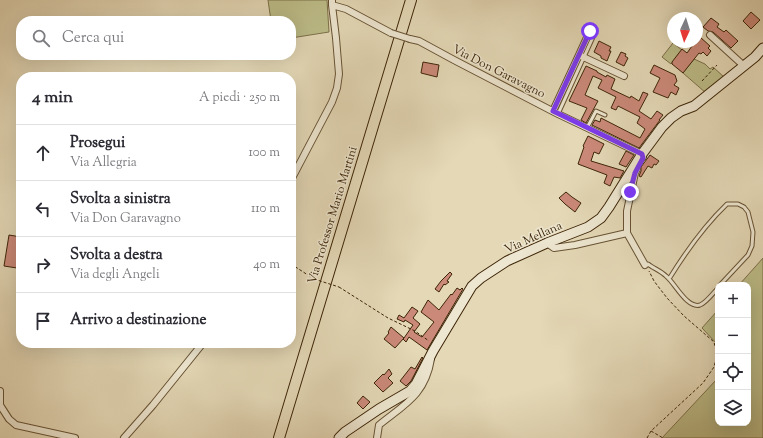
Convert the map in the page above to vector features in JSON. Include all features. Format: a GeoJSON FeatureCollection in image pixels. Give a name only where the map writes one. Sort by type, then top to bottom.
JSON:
{"type":"FeatureCollection","features":[{"type":"Feature","properties":{"kind":"main road","name":"Via Professor Mario Martini"},"geometry":{"type":"LineString","coordinates":[[279,438],[411,0]]}},
{"type":"Feature","properties":{"kind":"street","name":"Via Don Garavagno"},"geometry":{"type":"LineString","coordinates":[[332,3],[391,33],[419,41],[587,128],[642,154]]}},
{"type":"Feature","properties":{"kind":"street"},"geometry":{"type":"LineString","coordinates":[[296,170],[332,102],[337,88],[339,74],[332,3]]}},
{"type":"Feature","properties":{"kind":"street"},"geometry":{"type":"LineString","coordinates":[[556,112],[592,33]]}},
{"type":"Feature","properties":{"kind":"street"},"geometry":{"type":"LineString","coordinates":[[710,35],[744,66]]}},
{"type":"Feature","properties":{"kind":"street","name":"Via Mellana"},"geometry":{"type":"LineString","coordinates":[[339,438],[345,432],[379,409],[410,391],[416,384],[434,349],[472,286],[481,278],[507,261],[588,227],[601,218],[642,154],[662,127],[681,111],[694,106],[755,57],[763,48]]}},
{"type":"Feature","properties":{"kind":"street"},"geometry":{"type":"LineString","coordinates":[[581,56],[624,76]]}},
{"type":"Feature","properties":{"kind":"street"},"geometry":{"type":"LineString","coordinates":[[642,154],[643,158],[635,173],[630,192],[627,211],[627,233],[645,265]]}},
{"type":"Feature","properties":{"kind":"street"},"geometry":{"type":"LineString","coordinates":[[547,243],[554,248],[575,245],[627,233]]}},
{"type":"Feature","properties":{"kind":"street"},"geometry":{"type":"LineString","coordinates":[[124,438],[199,348]]}},
{"type":"Feature","properties":{"kind":"street"},"geometry":{"type":"LineString","coordinates":[[377,438],[379,425],[413,399],[423,385],[430,367],[434,349]]}},
{"type":"Feature","properties":{"kind":"street"},"geometry":{"type":"LineString","coordinates":[[0,391],[0,405],[9,419],[16,425],[75,438]]}},
{"type":"Feature","properties":{"kind":"lane"},"geometry":{"type":"LineString","coordinates":[[587,128],[596,111],[605,116]]}},
{"type":"Feature","properties":{"kind":"lane"},"geometry":{"type":"LineString","coordinates":[[669,279],[683,257],[727,204],[738,204],[744,206],[748,212],[753,232],[752,246],[748,255],[723,282]]}},
{"type":"Feature","properties":{"kind":"lane"},"geometry":{"type":"LineString","coordinates":[[645,265],[648,264],[666,275],[688,303],[696,306],[704,303],[715,291]]}},
{"type":"Feature","properties":{"kind":"path"},"geometry":{"type":"LineString","coordinates":[[702,81],[718,65]]}},
{"type":"Feature","properties":{"kind":"path"},"geometry":{"type":"LineString","coordinates":[[645,265],[667,298],[684,316],[714,342],[717,355],[714,367],[703,383],[651,431],[647,438]]}},
{"type":"Feature","properties":{"kind":"path"},"geometry":{"type":"LineString","coordinates":[[296,267],[314,280],[338,287],[388,318],[415,331],[434,349]]}},
{"type":"Feature","properties":{"kind":"path"},"geometry":{"type":"LineString","coordinates":[[651,431],[663,438]]}},
{"type":"Feature","properties":{"kind":"green space"},"geometry":{"type":"Polygon","coordinates":[[[268,0],[327,0],[329,32],[296,37],[296,16],[270,16],[268,0]]]}},
{"type":"Feature","properties":{"kind":"green space"},"geometry":{"type":"Polygon","coordinates":[[[669,48],[679,48],[682,50],[671,64],[662,57],[669,48]]]}},
{"type":"Feature","properties":{"kind":"green space"},"geometry":{"type":"Polygon","coordinates":[[[694,59],[705,64],[710,69],[713,67],[724,77],[706,93],[683,73],[694,59]]]}},
{"type":"Feature","properties":{"kind":"green space"},"geometry":{"type":"Polygon","coordinates":[[[763,258],[763,438],[662,438],[715,381],[715,426],[751,426],[751,282],[742,282],[763,258]]]}},
{"type":"Feature","properties":{"kind":"green space"},"geometry":{"type":"Polygon","coordinates":[[[715,313],[715,342],[702,328],[715,313]]]}},
{"type":"Feature","properties":{"kind":"building"},"geometry":{"type":"Polygon","coordinates":[[[751,12],[760,20],[751,29],[743,21],[751,12]]]}},
{"type":"Feature","properties":{"kind":"building"},"geometry":{"type":"Polygon","coordinates":[[[711,18],[719,24],[717,27],[724,32],[726,30],[738,41],[731,48],[713,32],[708,31],[703,27],[711,18]]]}},
{"type":"Feature","properties":{"kind":"building"},"geometry":{"type":"Polygon","coordinates":[[[703,40],[710,46],[708,48],[711,51],[707,56],[703,52],[701,54],[699,53],[683,73],[672,64],[672,62],[682,49],[687,53],[691,48],[703,48],[703,40]]]}},
{"type":"Feature","properties":{"kind":"building"},"geometry":{"type":"Polygon","coordinates":[[[599,41],[611,47],[607,61],[594,52],[599,41]]]}},
{"type":"Feature","properties":{"kind":"building"},"geometry":{"type":"Polygon","coordinates":[[[621,52],[626,54],[625,56],[628,58],[624,66],[616,62],[621,52]]]}},
{"type":"Feature","properties":{"kind":"building"},"geometry":{"type":"Polygon","coordinates":[[[423,62],[439,65],[437,77],[421,73],[423,62]]]}},
{"type":"Feature","properties":{"kind":"building"},"geometry":{"type":"Polygon","coordinates":[[[654,65],[675,75],[677,81],[674,85],[679,88],[676,95],[671,92],[668,98],[653,92],[660,78],[650,73],[654,65]]]}},
{"type":"Feature","properties":{"kind":"building"},"geometry":{"type":"Polygon","coordinates":[[[586,66],[606,77],[607,75],[615,79],[611,89],[630,98],[631,96],[639,101],[643,92],[648,94],[639,111],[651,119],[657,111],[663,115],[639,148],[592,125],[595,120],[600,122],[601,118],[640,138],[645,129],[637,123],[640,117],[618,106],[616,110],[611,108],[616,97],[598,88],[602,80],[593,76],[585,95],[598,101],[586,123],[581,120],[587,108],[569,101],[586,66]]]}},
{"type":"Feature","properties":{"kind":"building"},"geometry":{"type":"Polygon","coordinates":[[[588,136],[604,144],[599,154],[594,152],[591,161],[624,171],[620,178],[614,177],[610,186],[604,183],[607,175],[578,164],[584,147],[583,146],[588,136]]]}},
{"type":"Feature","properties":{"kind":"building"},"geometry":{"type":"Polygon","coordinates":[[[626,151],[634,155],[626,167],[619,164],[626,151]]]}},
{"type":"Feature","properties":{"kind":"building"},"geometry":{"type":"Polygon","coordinates":[[[650,155],[659,161],[656,165],[654,164],[652,168],[648,166],[641,177],[639,176],[641,167],[650,155]]]}},
{"type":"Feature","properties":{"kind":"building"},"geometry":{"type":"Polygon","coordinates":[[[566,192],[581,203],[575,212],[559,198],[566,192]]]}},
{"type":"Feature","properties":{"kind":"building"},"geometry":{"type":"Polygon","coordinates":[[[9,235],[16,236],[16,268],[4,266],[9,235]]]}},
{"type":"Feature","properties":{"kind":"building"},"geometry":{"type":"Polygon","coordinates":[[[450,272],[452,274],[447,281],[449,282],[445,285],[444,284],[439,292],[435,289],[450,272]]]}},
{"type":"Feature","properties":{"kind":"building"},"geometry":{"type":"Polygon","coordinates":[[[457,288],[460,290],[462,288],[463,289],[427,350],[409,337],[406,342],[403,339],[395,348],[384,339],[389,333],[388,332],[391,327],[404,338],[413,325],[405,320],[404,322],[397,319],[399,315],[404,318],[412,307],[418,311],[413,318],[420,324],[414,332],[422,337],[434,322],[421,312],[428,300],[439,310],[457,288]]]}},
{"type":"Feature","properties":{"kind":"building"},"geometry":{"type":"Polygon","coordinates":[[[422,357],[423,358],[411,381],[406,386],[400,381],[411,367],[415,369],[422,357]]]}},
{"type":"Feature","properties":{"kind":"building"},"geometry":{"type":"Polygon","coordinates":[[[389,369],[392,374],[388,378],[393,383],[383,392],[374,383],[389,369]]]}},
{"type":"Feature","properties":{"kind":"building"},"geometry":{"type":"Polygon","coordinates":[[[363,396],[370,402],[363,409],[357,403],[363,396]]]}},
{"type":"Feature","properties":{"kind":"route"},"geometry":{"type":"LineString","coordinates":[[590,31],[553,111],[642,154],[643,158],[635,173],[630,192]]}}]}
